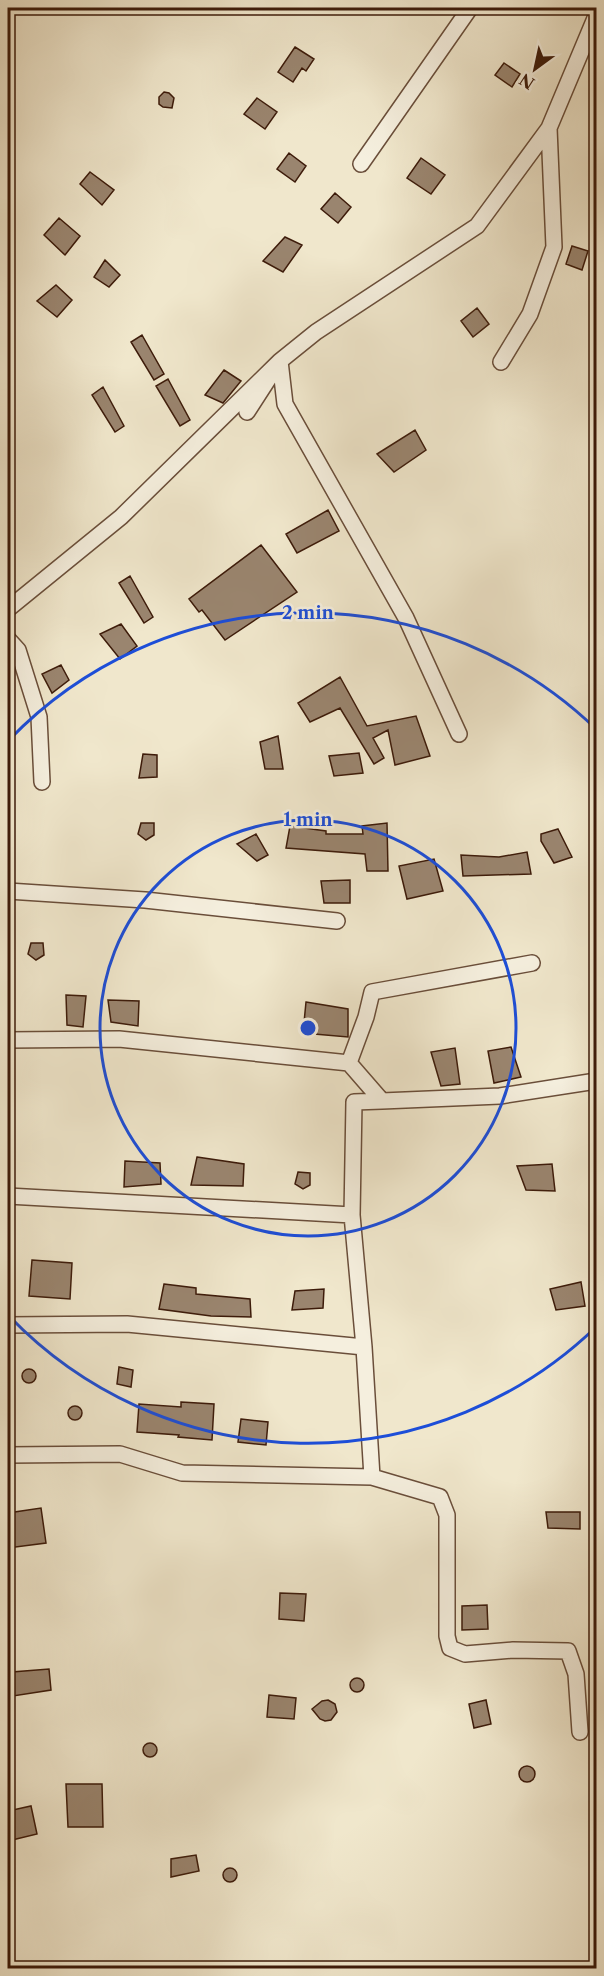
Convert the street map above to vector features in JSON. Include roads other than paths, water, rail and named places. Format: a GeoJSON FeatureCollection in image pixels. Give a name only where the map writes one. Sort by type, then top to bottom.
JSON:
{"type":"FeatureCollection","features":[{"type":"Feature","properties":{"kind":"street"},"geometry":{"type":"LineString","coordinates":[[362,164],[470,8]]}},
{"type":"Feature","properties":{"kind":"street"},"geometry":{"type":"LineString","coordinates":[[8,609],[122,517],[280,361],[316,332],[477,226],[549,128],[597,16]]}},
{"type":"Feature","properties":{"kind":"street"},"geometry":{"type":"LineString","coordinates":[[501,362],[530,314],[554,247],[549,128]]}},
{"type":"Feature","properties":{"kind":"street"},"geometry":{"type":"LineString","coordinates":[[247,412],[280,361]]}},
{"type":"Feature","properties":{"kind":"street"},"geometry":{"type":"LineString","coordinates":[[280,361],[285,404],[406,618],[459,734]]}},
{"type":"Feature","properties":{"kind":"street"},"geometry":{"type":"LineString","coordinates":[[8,639],[18,650],[39,717],[42,782]]}},
{"type":"Feature","properties":{"kind":"street"},"geometry":{"type":"LineString","coordinates":[[8,891],[145,900],[337,921]]}},
{"type":"Feature","properties":{"kind":"street"},"geometry":{"type":"LineString","coordinates":[[349,1064],[366,1017],[372,992],[532,963]]}},
{"type":"Feature","properties":{"kind":"street"},"geometry":{"type":"LineString","coordinates":[[8,1040],[119,1039],[349,1064],[382,1101]]}},
{"type":"Feature","properties":{"kind":"street"},"geometry":{"type":"LineString","coordinates":[[372,1477],[364,1347],[352,1215],[354,1102],[500,1096],[597,1081]]}},
{"type":"Feature","properties":{"kind":"street"},"geometry":{"type":"LineString","coordinates":[[8,1196],[352,1215]]}},
{"type":"Feature","properties":{"kind":"street"},"geometry":{"type":"LineString","coordinates":[[8,1325],[127,1324],[364,1347]]}},
{"type":"Feature","properties":{"kind":"street"},"geometry":{"type":"LineString","coordinates":[[8,1455],[120,1454],[182,1473],[372,1477],[440,1497],[447,1515],[447,1636],[450,1648],[465,1654],[513,1650],[568,1651],[576,1674],[580,1732]]}}]}
